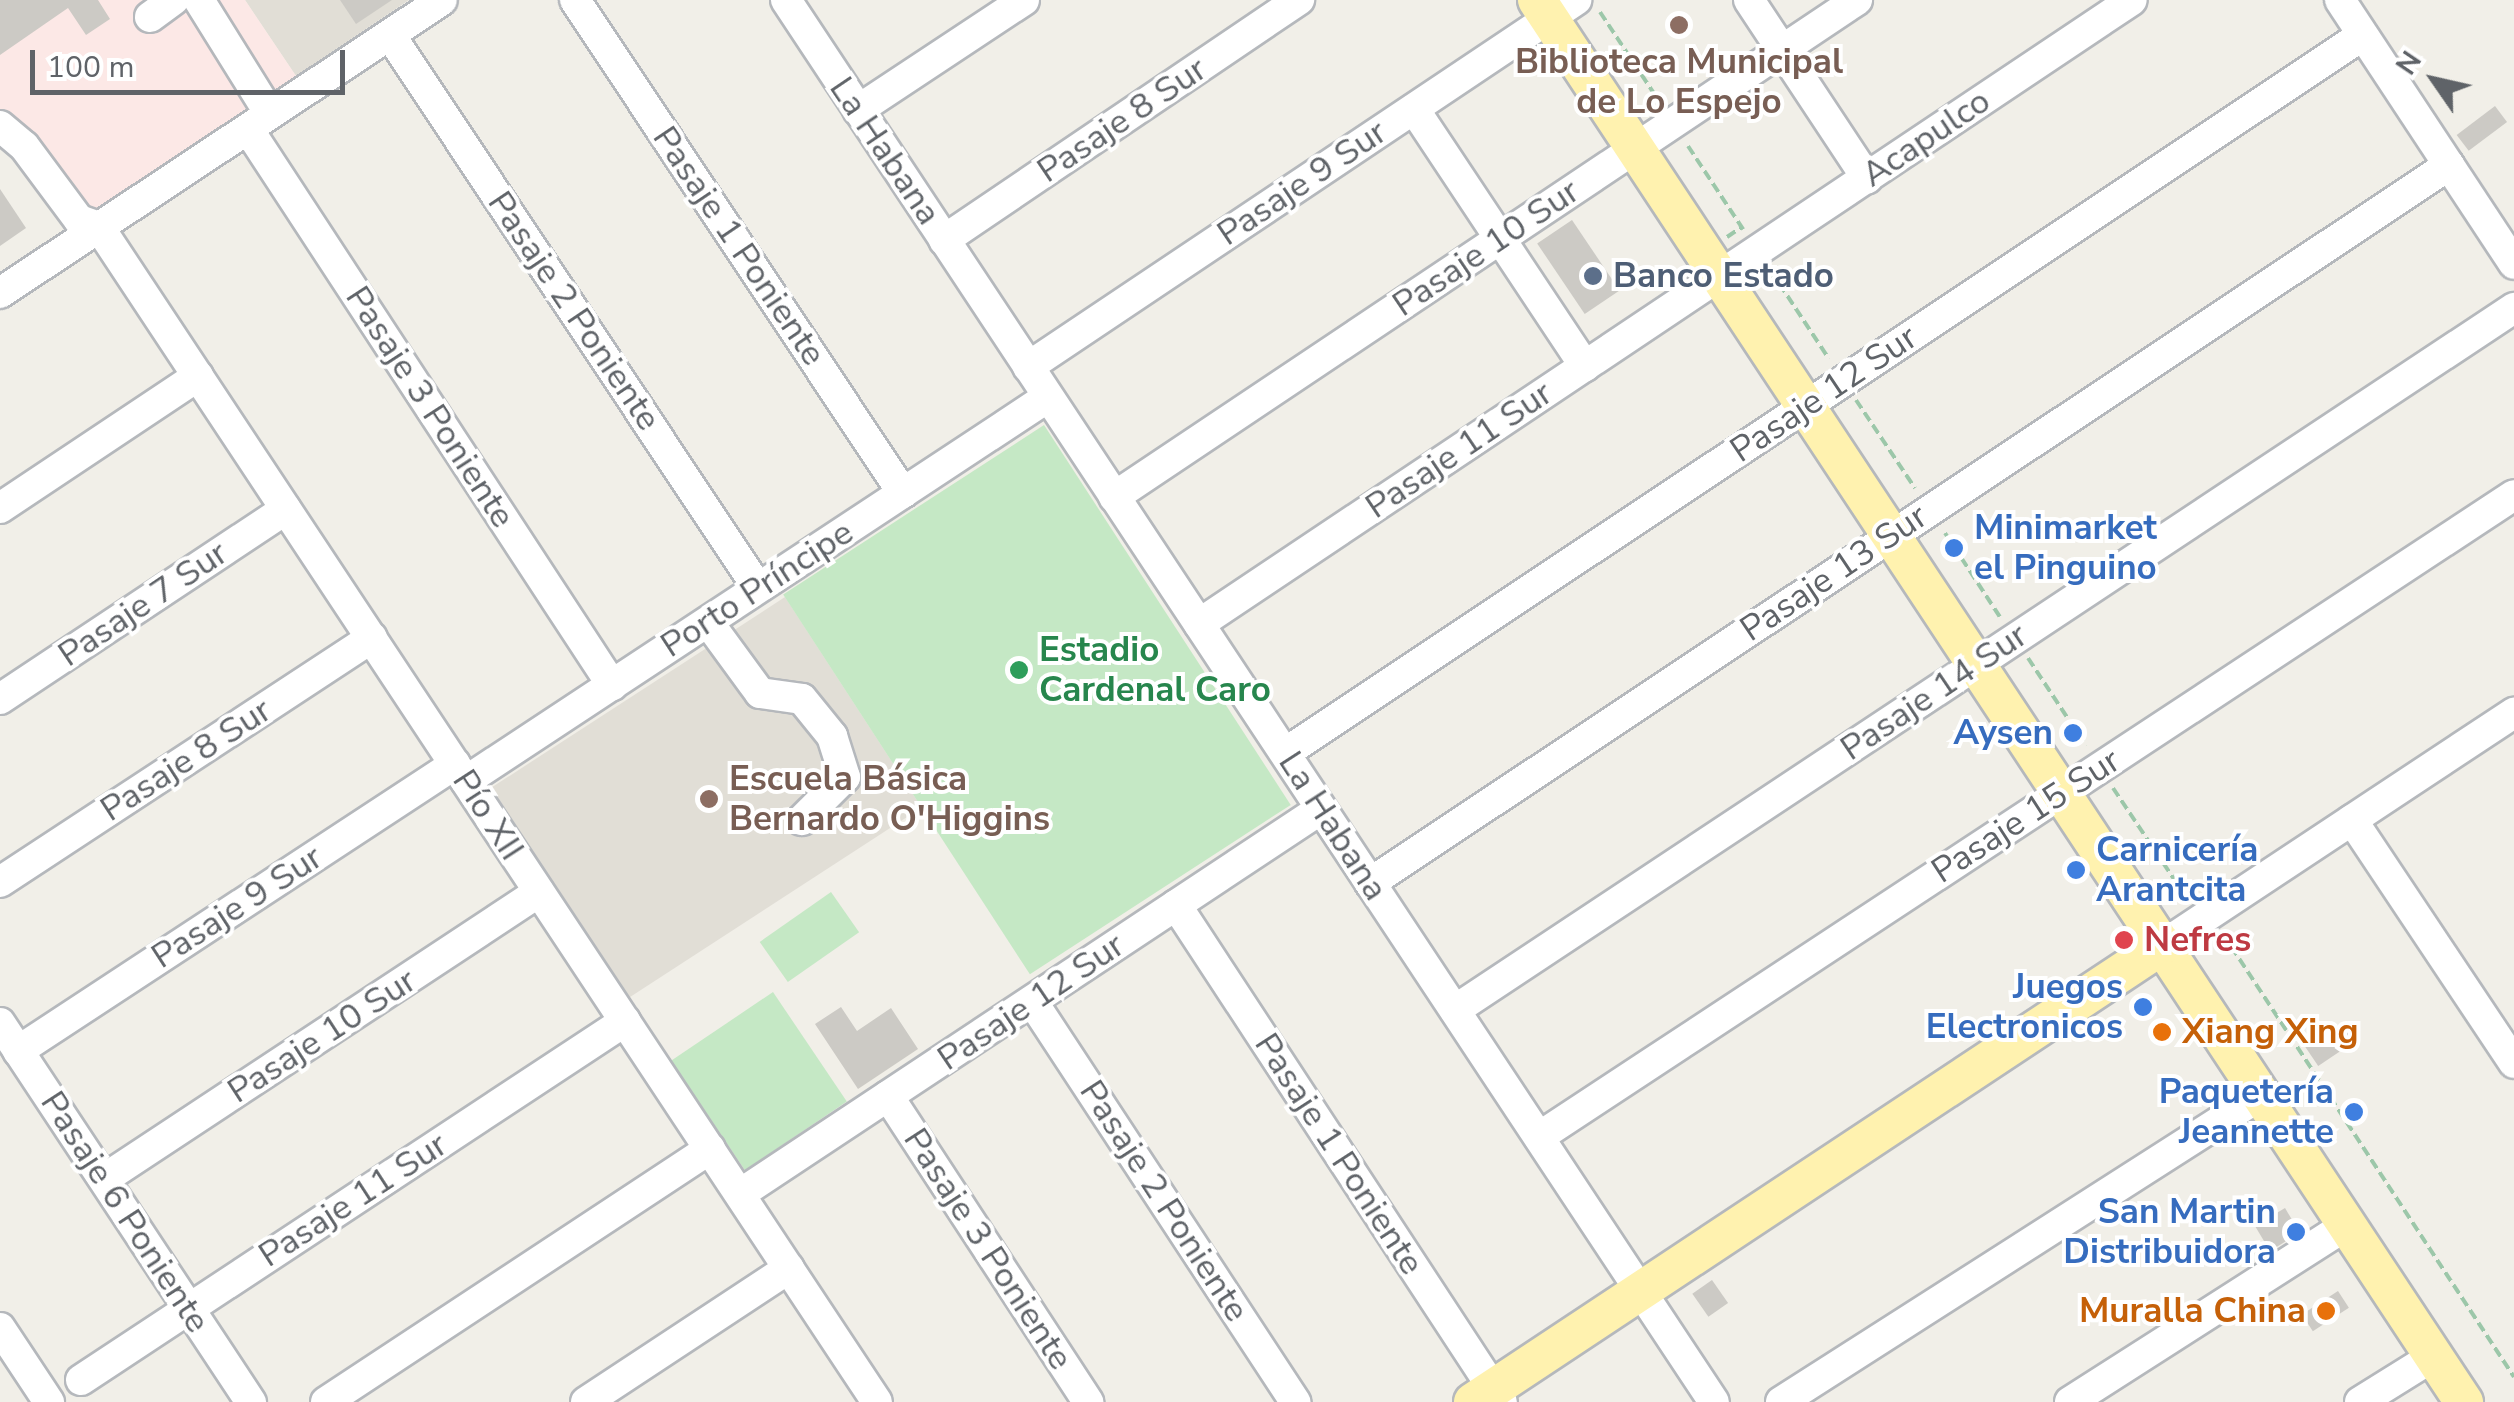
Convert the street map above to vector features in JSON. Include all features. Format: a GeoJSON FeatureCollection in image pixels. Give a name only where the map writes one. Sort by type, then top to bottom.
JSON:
{"type":"FeatureCollection","features":[{"type":"Feature","properties":{"kind":"main road"},"geometry":{"type":"LineString","coordinates":[[1554,6],[1635,148],[2464,1402]]}},
{"type":"Feature","properties":{"kind":"main road"},"geometry":{"type":"LineString","coordinates":[[1489,1398],[1640,1289],[2163,946]]}},
{"type":"Feature","properties":{"kind":"street","name":"Pasaje 3 Poniente"},"geometry":{"type":"LineString","coordinates":[[199,0],[258,122],[612,685]]}},
{"type":"Feature","properties":{"kind":"street"},"geometry":{"type":"LineString","coordinates":[[0,293],[442,0]]}},
{"type":"Feature","properties":{"kind":"street","name":"Pasaje 1 Poniente"},"geometry":{"type":"LineString","coordinates":[[575,0],[903,493]]}},
{"type":"Feature","properties":{"kind":"street","name":"La Habana"},"geometry":{"type":"LineString","coordinates":[[786,0],[1714,1402]]}},
{"type":"Feature","properties":{"kind":"street"},"geometry":{"type":"LineString","coordinates":[[858,110],[1024,0]]}},
{"type":"Feature","properties":{"kind":"street","name":"Pasaje 8 Sur"},"geometry":{"type":"LineString","coordinates":[[944,240],[1299,0]]}},
{"type":"Feature","properties":{"kind":"street"},"geometry":{"type":"LineString","coordinates":[[1749,0],[1867,178]]}},
{"type":"Feature","properties":{"kind":"street","name":"Pasaje 10 Sur"},"geometry":{"type":"LineString","coordinates":[[1114,496],[1857,0]]}},
{"type":"Feature","properties":{"kind":"street","name":"Acapulco"},"geometry":{"type":"LineString","coordinates":[[1720,276],[2132,0]]}},
{"type":"Feature","properties":{"kind":"street"},"geometry":{"type":"LineString","coordinates":[[2340,0],[2514,264]]}},
{"type":"Feature","properties":{"kind":"street","name":"Pasaje 9 Sur"},"geometry":{"type":"LineString","coordinates":[[1028,366],[1414,109],[1554,6]]}},
{"type":"Feature","properties":{"kind":"street","name":"Pasaje 2 Poniente"},"geometry":{"type":"LineString","coordinates":[[390,35],[758,588]]}},
{"type":"Feature","properties":{"kind":"street","name":"Pasaje 12 Sur"},"geometry":{"type":"LineString","coordinates":[[1284,753],[2363,35]]}},
{"type":"Feature","properties":{"kind":"street"},"geometry":{"type":"LineString","coordinates":[[1414,109],[1585,366]]}},
{"type":"Feature","properties":{"kind":"street","name":"Pío XII"},"geometry":{"type":"LineString","coordinates":[[0,127],[24,146],[79,220],[100,227],[878,1402]]}},
{"type":"Feature","properties":{"kind":"street","name":"Pasaje 13 Sur"},"geometry":{"type":"LineString","coordinates":[[1370,882],[2449,165]]}},
{"type":"Feature","properties":{"kind":"street","name":"Pasaje 11 Sur"},"geometry":{"type":"LineString","coordinates":[[1199,624],[1720,276]]}},
{"type":"Feature","properties":{"kind":"street","name":"Pasaje 14 Sur"},"geometry":{"type":"LineString","coordinates":[[1455,1010],[2514,308]]}},
{"type":"Feature","properties":{"kind":"street"},"geometry":{"type":"LineString","coordinates":[[0,508],[198,376]]}},
{"type":"Feature","properties":{"kind":"street","name":"Porto Príncipe"},"geometry":{"type":"LineString","coordinates":[[460,772],[612,685],[1048,397]]}},
{"type":"Feature","properties":{"kind":"street","name":"Pasaje 15 Sur"},"geometry":{"type":"LineString","coordinates":[[1539,1137],[2514,495]]}},
{"type":"Feature","properties":{"kind":"street","name":"Pasaje 7 Sur"},"geometry":{"type":"LineString","coordinates":[[0,699],[286,508]]}},
{"type":"Feature","properties":{"kind":"street"},"geometry":{"type":"LineString","coordinates":[[708,622],[760,693],[802,699],[832,736],[845,777],[802,820]]}},
{"type":"Feature","properties":{"kind":"street","name":"Pasaje 8 Sur"},"geometry":{"type":"LineString","coordinates":[[0,882],[372,638]]}},
{"type":"Feature","properties":{"kind":"street"},"geometry":{"type":"LineString","coordinates":[[2163,946],[2352,820],[2509,729]]}},
{"type":"Feature","properties":{"kind":"street","name":"Pasaje 9 Sur"},"geometry":{"type":"LineString","coordinates":[[18,1050],[460,772]]}},
{"type":"Feature","properties":{"kind":"street","name":"Pasaje 12 Sur"},"geometry":{"type":"LineString","coordinates":[[740,1194],[1321,809]]}},
{"type":"Feature","properties":{"kind":"street"},"geometry":{"type":"LineString","coordinates":[[2352,820],[2514,1064]]}},
{"type":"Feature","properties":{"kind":"street","name":"Pasaje 10 Sur"},"geometry":{"type":"LineString","coordinates":[[104,1179],[540,892]]}},
{"type":"Feature","properties":{"kind":"street","name":"Pasaje 1 Poniente"},"geometry":{"type":"LineString","coordinates":[[1176,905],[1489,1398]]}},
{"type":"Feature","properties":{"kind":"street","name":"Pasaje 2 Poniente"},"geometry":{"type":"LineString","coordinates":[[1032,1000],[1295,1402]]}},
{"type":"Feature","properties":{"kind":"street","name":"Pasaje 11 Sur"},"geometry":{"type":"LineString","coordinates":[[81,1380],[625,1021]]}},
{"type":"Feature","properties":{"kind":"street","name":"Pasaje 6 Poniente"},"geometry":{"type":"LineString","coordinates":[[0,1023],[251,1402]]}},
{"type":"Feature","properties":{"kind":"street"},"geometry":{"type":"LineString","coordinates":[[1781,1402],[2261,1095]]}},
{"type":"Feature","properties":{"kind":"street","name":"Pasaje 3 Poniente"},"geometry":{"type":"LineString","coordinates":[[888,1096],[1088,1402]]}},
{"type":"Feature","properties":{"kind":"street"},"geometry":{"type":"LineString","coordinates":[[326,1402],[710,1149]]}},
{"type":"Feature","properties":{"kind":"street"},"geometry":{"type":"LineString","coordinates":[[2070,1402],[2347,1225]]}},
{"type":"Feature","properties":{"kind":"street"},"geometry":{"type":"LineString","coordinates":[[586,1402],[789,1268]]}},
{"type":"Feature","properties":{"kind":"street"},"geometry":{"type":"LineString","coordinates":[[0,1328],[49,1402]]}},
{"type":"Feature","properties":{"kind":"street"},"geometry":{"type":"LineString","coordinates":[[2360,1402],[2434,1356]]}},
{"type":"Feature","properties":{"kind":"path"},"geometry":{"type":"LineString","coordinates":[[1592,0],[2188,900],[2210,914],[2514,1377]]}},
{"type":"Feature","properties":{"kind":"shaded area"},"geometry":{"type":"Polygon","coordinates":[[[0,0],[245,0],[296,76],[67,231],[0,131],[0,0]]]}},
{"type":"Feature","properties":{"kind":"shaded area"},"geometry":{"type":"Polygon","coordinates":[[[245,0],[409,0],[296,76],[245,0]]]}},
{"type":"Feature","properties":{"kind":"shaded area","name":"Escuela Básica Bernardo O'Higgins"},"geometry":{"type":"Polygon","coordinates":[[[785,597],[922,808],[628,998],[491,788],[785,597]]]}},
{"type":"Feature","properties":{"kind":"green space","name":"Estadio Cardenal Caro"},"geometry":{"type":"Polygon","coordinates":[[[1044,425],[1291,805],[1030,974],[783,594],[1044,425]]]}},
{"type":"Feature","properties":{"kind":"green space"},"geometry":{"type":"Polygon","coordinates":[[[831,892],[859,932],[788,982],[760,942],[831,892]]]}},
{"type":"Feature","properties":{"kind":"green space"},"geometry":{"type":"Polygon","coordinates":[[[773,992],[847,1101],[745,1170],[671,1061],[773,992]]]}},
{"type":"Feature","properties":{"kind":"building"},"geometry":{"type":"Polygon","coordinates":[[[0,0],[98,0],[110,19],[86,35],[68,8],[0,55],[0,0]]]}},
{"type":"Feature","properties":{"kind":"building"},"geometry":{"type":"Polygon","coordinates":[[[340,0],[392,0],[356,24],[340,0]]]}},
{"type":"Feature","properties":{"kind":"building"},"geometry":{"type":"Polygon","coordinates":[[[2495,106],[2507,122],[2469,151],[2457,135],[2495,106]]]}},
{"type":"Feature","properties":{"kind":"building"},"geometry":{"type":"Polygon","coordinates":[[[0,189],[26,228],[0,246],[0,189]]]}},
{"type":"Feature","properties":{"kind":"building"},"geometry":{"type":"Polygon","coordinates":[[[1572,220],[1620,290],[1585,314],[1537,243],[1572,220]]]}},
{"type":"Feature","properties":{"kind":"building"},"geometry":{"type":"Polygon","coordinates":[[[841,1007],[857,1031],[891,1008],[918,1049],[858,1089],[815,1024],[841,1007]]]}},
{"type":"Feature","properties":{"kind":"building"},"geometry":{"type":"Polygon","coordinates":[[[2341,1023],[2354,1042],[2318,1066],[2305,1047],[2341,1023]]]}},
{"type":"Feature","properties":{"kind":"building"},"geometry":{"type":"Polygon","coordinates":[[[2285,1208],[2300,1233],[2270,1251],[2255,1226],[2285,1208]]]}},
{"type":"Feature","properties":{"kind":"building"},"geometry":{"type":"Polygon","coordinates":[[[1712,1280],[1728,1303],[1708,1317],[1692,1294],[1712,1280]]]}},
{"type":"Feature","properties":{"kind":"building","name":"Muralla China"},"geometry":{"type":"Polygon","coordinates":[[[2338,1291],[2349,1308],[2313,1331],[2302,1314],[2338,1291]]]}},
{"type":"Feature","properties":{"kind":"place","name":"Biblioteca Municipal de Lo Espejo"},"geometry":{"type":"Point","coordinates":[1679,25]}},
{"type":"Feature","properties":{"kind":"place","name":"Banco Estado"},"geometry":{"type":"Point","coordinates":[1593,276]}},
{"type":"Feature","properties":{"kind":"place","name":"Minimarket el Pinguino"},"geometry":{"type":"Point","coordinates":[1954,548]}},
{"type":"Feature","properties":{"kind":"place","name":"Estadio Cardenal Caro"},"geometry":{"type":"Point","coordinates":[1019,670]}},
{"type":"Feature","properties":{"kind":"place","name":"Aysen"},"geometry":{"type":"Point","coordinates":[2073,733]}},
{"type":"Feature","properties":{"kind":"place","name":"Escuela Básica Bernardo O'Higgins"},"geometry":{"type":"Point","coordinates":[709,799]}},
{"type":"Feature","properties":{"kind":"place","name":"Carnicería Arantcita"},"geometry":{"type":"Point","coordinates":[2076,870]}},
{"type":"Feature","properties":{"kind":"place","name":"Nefres"},"geometry":{"type":"Point","coordinates":[2124,940]}},
{"type":"Feature","properties":{"kind":"place","name":"Juegos Electronicos"},"geometry":{"type":"Point","coordinates":[2143,1007]}},
{"type":"Feature","properties":{"kind":"place","name":"Xiang Xing"},"geometry":{"type":"Point","coordinates":[2162,1032]}},
{"type":"Feature","properties":{"kind":"place","name":"Paquetería Jeannette"},"geometry":{"type":"Point","coordinates":[2354,1112]}},
{"type":"Feature","properties":{"kind":"place","name":"San Martin Distribuidora"},"geometry":{"type":"Point","coordinates":[2296,1232]}},
{"type":"Feature","properties":{"kind":"place","name":"Muralla China"},"geometry":{"type":"Point","coordinates":[2326,1311]}}]}
